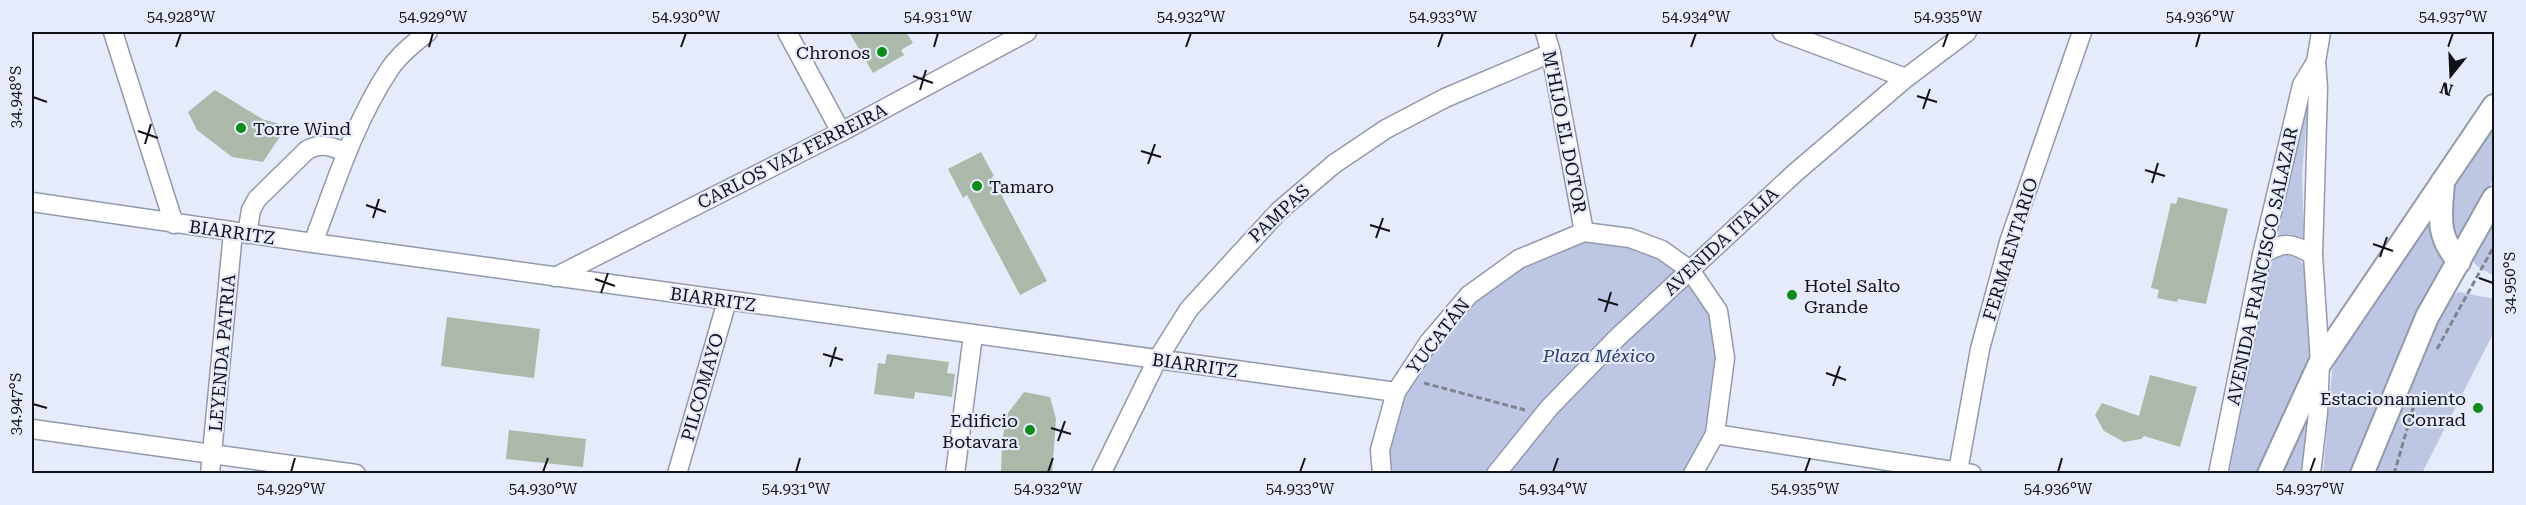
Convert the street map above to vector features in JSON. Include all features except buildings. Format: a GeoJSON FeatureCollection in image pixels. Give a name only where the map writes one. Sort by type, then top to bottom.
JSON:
{"type":"FeatureCollection","features":[{"type":"Feature","properties":{"kind":"main road"},"geometry":{"type":"LineString","coordinates":[[2270,474],[2320,363],[2494,106]]}},
{"type":"Feature","properties":{"kind":"main road"},"geometry":{"type":"LineString","coordinates":[[2443,180],[2440,223],[2443,239],[2459,262]]}},
{"type":"Feature","properties":{"kind":"main road"},"geometry":{"type":"LineString","coordinates":[[2362,474],[2427,317],[2494,198]]}},
{"type":"Feature","properties":{"kind":"street"},"geometry":{"type":"LineString","coordinates":[[112,32],[174,224]]}},
{"type":"Feature","properties":{"kind":"street"},"geometry":{"type":"LineString","coordinates":[[313,243],[347,152],[368,107],[389,69],[408,47],[428,32]]}},
{"type":"Feature","properties":{"kind":"street"},"geometry":{"type":"LineString","coordinates":[[787,32],[841,132]]}},
{"type":"Feature","properties":{"kind":"street","name":"CARLOS VAZ FERREIRA"},"geometry":{"type":"LineString","coordinates":[[555,277],[841,132],[1027,32]]}},
{"type":"Feature","properties":{"kind":"street","name":"M'HIJO EL DOTOR"},"geometry":{"type":"LineString","coordinates":[[1545,32],[1551,53],[1584,232]]}},
{"type":"Feature","properties":{"kind":"street"},"geometry":{"type":"LineString","coordinates":[[1782,32],[1906,78]]}},
{"type":"Feature","properties":{"kind":"street","name":"AVENIDA ITALIA"},"geometry":{"type":"LineString","coordinates":[[1496,474],[1549,408],[1618,337],[1796,172],[1906,78],[1967,32]]}},
{"type":"Feature","properties":{"kind":"street","name":"FERMAENTARIO"},"geometry":{"type":"LineString","coordinates":[[1965,472],[1980,350],[2010,242],[2082,32]]}},
{"type":"Feature","properties":{"kind":"street","name":"AVENIDA FRANCISCO SALAZAR"},"geometry":{"type":"LineString","coordinates":[[2311,474],[2318,413],[2320,363],[2313,255],[2318,87],[2316,62],[2321,32]]}},
{"type":"Feature","properties":{"kind":"street","name":"PAMPAS"},"geometry":{"type":"LineString","coordinates":[[1101,474],[1157,360],[1189,309],[1279,211],[1334,164],[1386,129],[1444,98],[1551,53]]}},
{"type":"Feature","properties":{"kind":"street","name":"AVENIDA FRANCISCO SALAZAR"},"geometry":{"type":"LineString","coordinates":[[2218,474],[2262,255],[2302,85],[2316,62]]}},
{"type":"Feature","properties":{"kind":"street","name":"LEYENDA PATRIA"},"geometry":{"type":"LineString","coordinates":[[210,474],[240,233],[257,199],[306,150],[326,145],[347,152]]}},
{"type":"Feature","properties":{"kind":"street","name":"BIARRITZ"},"geometry":{"type":"LineString","coordinates":[[32,202],[174,224],[1157,360],[1401,385]]}},
{"type":"Feature","properties":{"kind":"street","name":"YUCATÁN"},"geometry":{"type":"LineString","coordinates":[[1382,474],[1380,450],[1401,385],[1429,342],[1469,295],[1519,259],[1584,232],[1630,238],[1662,250],[1690,270],[1718,310],[1725,358],[1715,434]]}},
{"type":"Feature","properties":{"kind":"street"},"geometry":{"type":"LineString","coordinates":[[2262,255],[2276,245],[2286,244],[2313,255]]}},
{"type":"Feature","properties":{"kind":"street","name":"PILCOMAYO"},"geometry":{"type":"LineString","coordinates":[[677,474],[726,301]]}},
{"type":"Feature","properties":{"kind":"street"},"geometry":{"type":"LineString","coordinates":[[955,474],[973,335]]}},
{"type":"Feature","properties":{"kind":"street"},"geometry":{"type":"LineString","coordinates":[[32,429],[356,474]]}},
{"type":"Feature","properties":{"kind":"street"},"geometry":{"type":"LineString","coordinates":[[1694,474],[1715,434],[1965,472]]}},
{"type":"Feature","properties":{"kind":"path"},"geometry":{"type":"LineString","coordinates":[[2436,351],[2494,246]]}},
{"type":"Feature","properties":{"kind":"path"},"geometry":{"type":"LineString","coordinates":[[1401,385],[1528,411],[1537,400],[1549,408]]}},
{"type":"Feature","properties":{"kind":"path"},"geometry":{"type":"LineString","coordinates":[[2394,474],[2415,402]]}},
{"type":"Feature","properties":{"kind":"green space"},"geometry":{"type":"Polygon","coordinates":[[[2310,86],[2302,174],[2304,238],[2290,234],[2278,235],[2310,86]]]}},
{"type":"Feature","properties":{"kind":"green space"},"geometry":{"type":"Polygon","coordinates":[[[2494,123],[2494,178],[2458,241],[2448,221],[2452,184],[2494,123]]]}},
{"type":"Feature","properties":{"kind":"green space"},"geometry":{"type":"Polygon","coordinates":[[[2432,214],[2445,263],[2353,473],[2323,473],[2333,361],[2432,214]]]}},
{"type":"Feature","properties":{"kind":"green space"},"geometry":{"type":"Polygon","coordinates":[[[2494,216],[2494,276],[2473,261],[2475,250],[2494,216]]]}},
{"type":"Feature","properties":{"kind":"green space","name":"Plaza México"},"geometry":{"type":"Polygon","coordinates":[[[1584,232],[1662,250],[1718,311],[1720,401],[1693,473],[1382,473],[1396,392],[1469,295],[1584,232]]]}},
{"type":"Feature","properties":{"kind":"green space"},"geometry":{"type":"Polygon","coordinates":[[[2284,254],[2298,258],[2306,267],[2311,361],[2259,473],[2228,474],[2271,264],[2276,257],[2284,254]]]}},
{"type":"Feature","properties":{"kind":"green space"},"geometry":{"type":"Polygon","coordinates":[[[2458,292],[2490,298],[2494,301],[2494,332],[2422,473],[2375,474],[2421,353],[2452,297],[2458,292]]]}},
{"type":"Feature","properties":{"kind":"green space"},"geometry":{"type":"Polygon","coordinates":[[[2310,403],[2306,447],[2300,473],[2280,474],[2310,403]]]}},
{"type":"Feature","properties":{"kind":"place","name":"Chronos"},"geometry":{"type":"Point","coordinates":[882,52]}},
{"type":"Feature","properties":{"kind":"place","name":"Torre Wind"},"geometry":{"type":"Point","coordinates":[241,128]}},
{"type":"Feature","properties":{"kind":"place","name":"Tamaro"},"geometry":{"type":"Point","coordinates":[977,186]}},
{"type":"Feature","properties":{"kind":"place","name":"Hotel Salto Grande"},"geometry":{"type":"Point","coordinates":[1792,295]}},
{"type":"Feature","properties":{"kind":"place","name":"Estacionamiento Conrad"},"geometry":{"type":"Point","coordinates":[2478,408]}},
{"type":"Feature","properties":{"kind":"place","name":"Edificio Botavara"},"geometry":{"type":"Point","coordinates":[1030,430]}}]}
